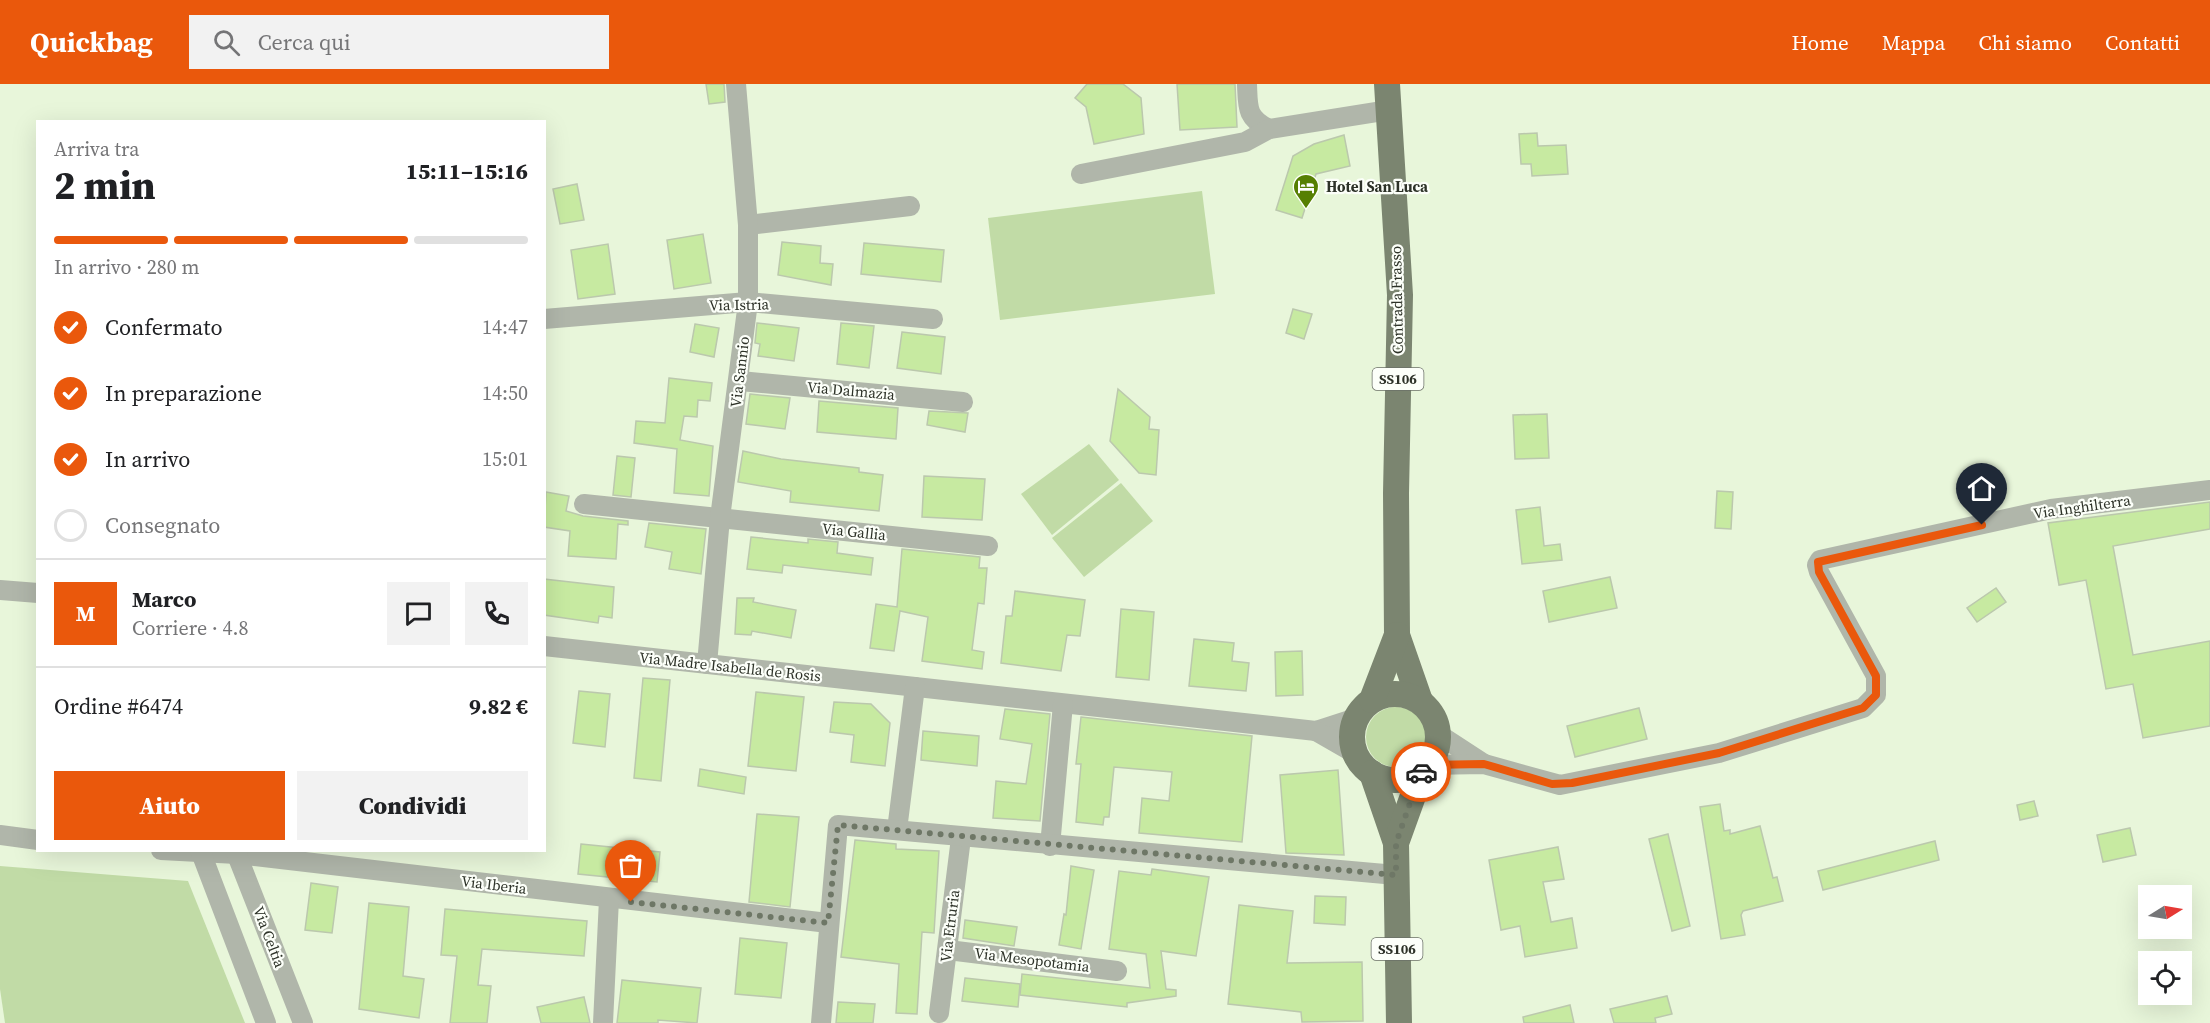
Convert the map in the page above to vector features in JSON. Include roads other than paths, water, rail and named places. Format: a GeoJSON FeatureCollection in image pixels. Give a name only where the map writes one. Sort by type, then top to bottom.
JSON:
{"type":"FeatureCollection","features":[{"type":"Feature","properties":{"kind":"main road","name":"Contrada Frasso"},"geometry":{"type":"LineString","coordinates":[[1387,84],[1400,295],[1396,492],[1397,635],[1420,701]]}},
{"type":"Feature","properties":{"kind":"main road","name":"Contrada Frasso"},"geometry":{"type":"LineString","coordinates":[[1364,709],[1397,635]]}},
{"type":"Feature","properties":{"kind":"main road"},"geometry":{"type":"LineString","coordinates":[[1364,709],[1396,693],[1420,701]]}},
{"type":"Feature","properties":{"kind":"main road","name":"SS106"},"geometry":{"type":"LineString","coordinates":[[1400,1023],[1396,843],[1425,768],[1437,747],[1438,734],[1436,722],[1420,701]]}},
{"type":"Feature","properties":{"kind":"main road","name":"SS106"},"geometry":{"type":"LineString","coordinates":[[1364,709],[1352,730],[1396,843]]}},
{"type":"Feature","properties":{"kind":"main road"},"geometry":{"type":"LineString","coordinates":[[1364,764],[1395,780],[1410,778],[1425,768]]}},
{"type":"Feature","properties":{"kind":"street","name":"Via Sannio"},"geometry":{"type":"LineString","coordinates":[[707,664],[720,518],[740,381],[748,302],[748,225],[736,84]]}},
{"type":"Feature","properties":{"kind":"street"},"geometry":{"type":"LineString","coordinates":[[1247,84],[1248,109],[1256,122],[1269,129]]}},
{"type":"Feature","properties":{"kind":"street"},"geometry":{"type":"LineString","coordinates":[[1081,174],[1245,142],[1269,129],[1389,110]]}},
{"type":"Feature","properties":{"kind":"street"},"geometry":{"type":"LineString","coordinates":[[748,225],[910,206]]}},
{"type":"Feature","properties":{"kind":"street","name":"Via Istria"},"geometry":{"type":"LineString","coordinates":[[546,319],[748,302],[933,319]]}},
{"type":"Feature","properties":{"kind":"street","name":"Via Dalmazia"},"geometry":{"type":"LineString","coordinates":[[740,381],[963,402]]}},
{"type":"Feature","properties":{"kind":"street","name":"Via Inghilterra"},"geometry":{"type":"LineString","coordinates":[[1484,764],[1552,784],[1572,783],[1719,753],[1863,708],[1876,695],[1876,676],[1817,566],[1820,560],[2051,509],[2210,490]]}},
{"type":"Feature","properties":{"kind":"street"},"geometry":{"type":"LineString","coordinates":[[584,504],[720,518]]}},
{"type":"Feature","properties":{"kind":"street","name":"Via Gallia"},"geometry":{"type":"LineString","coordinates":[[720,518],[988,546]]}},
{"type":"Feature","properties":{"kind":"street"},"geometry":{"type":"LineString","coordinates":[[0,590],[36,593]]}},
{"type":"Feature","properties":{"kind":"street","name":"Via Madre Isabella de Rosis"},"geometry":{"type":"LineString","coordinates":[[546,646],[1316,731],[1364,764]]}},
{"type":"Feature","properties":{"kind":"street"},"geometry":{"type":"LineString","coordinates":[[897,830],[915,687]]}},
{"type":"Feature","properties":{"kind":"street"},"geometry":{"type":"LineString","coordinates":[[1050,846],[1063,704]]}},
{"type":"Feature","properties":{"kind":"street","name":"Via Madre Isabella de Rosis"},"geometry":{"type":"LineString","coordinates":[[1316,731],[1364,709]]}},
{"type":"Feature","properties":{"kind":"street"},"geometry":{"type":"LineString","coordinates":[[1438,734],[1484,764]]}},
{"type":"Feature","properties":{"kind":"street"},"geometry":{"type":"LineString","coordinates":[[1425,768],[1484,764]]}},
{"type":"Feature","properties":{"kind":"street"},"geometry":{"type":"LineString","coordinates":[[820,1023],[838,825],[1050,846],[1396,875]]}},
{"type":"Feature","properties":{"kind":"street"},"geometry":{"type":"LineString","coordinates":[[0,835],[36,840]]}},
{"type":"Feature","properties":{"kind":"street","name":"Via Etruria"},"geometry":{"type":"LineString","coordinates":[[939,1013],[961,838]]}},
{"type":"Feature","properties":{"kind":"street"},"geometry":{"type":"LineString","coordinates":[[200,852],[266,1023]]}},
{"type":"Feature","properties":{"kind":"street","name":"Via Iberia"},"geometry":{"type":"LineString","coordinates":[[200,852],[236,852],[609,899],[828,923]]}},
{"type":"Feature","properties":{"kind":"street","name":"Via Celtia"},"geometry":{"type":"LineString","coordinates":[[236,852],[303,1023]]}},
{"type":"Feature","properties":{"kind":"street"},"geometry":{"type":"LineString","coordinates":[[603,1023],[609,899]]}},
{"type":"Feature","properties":{"kind":"street","name":"Via Mesopotamia"},"geometry":{"type":"LineString","coordinates":[[948,950],[1117,971]]}},
{"type":"Feature","properties":{"kind":"place","name":"Hotel San Luca"},"geometry":{"type":"Point","coordinates":[1306,210]}}]}
